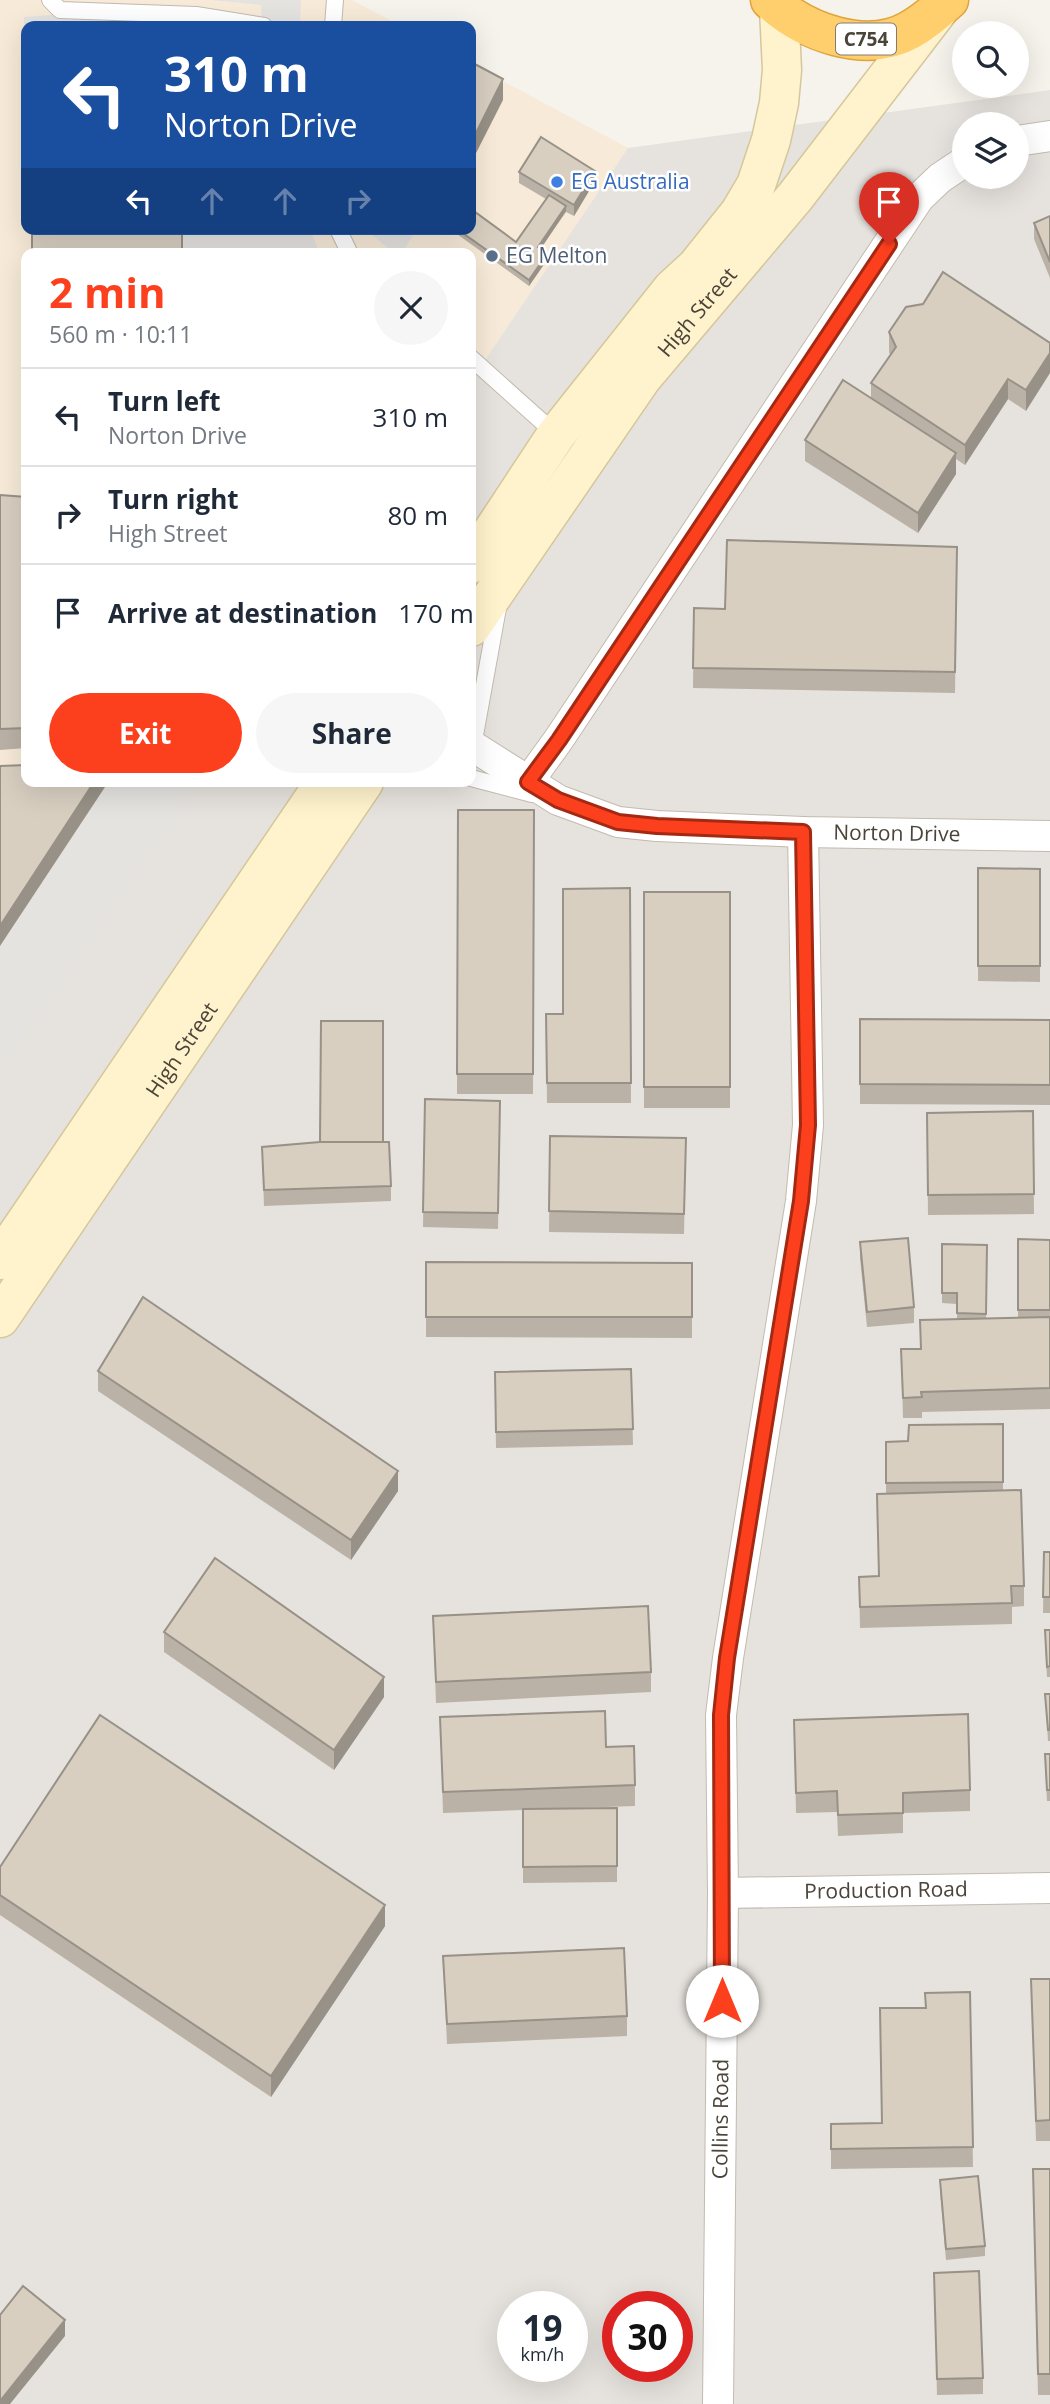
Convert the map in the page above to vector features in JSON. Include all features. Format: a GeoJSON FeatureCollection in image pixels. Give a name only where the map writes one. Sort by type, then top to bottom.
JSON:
{"type":"FeatureCollection","features":[{"type":"Feature","properties":{"kind":"highway","name":"C754"},"geometry":{"type":"LineString","coordinates":[[774,4],[805,25],[843,39],[880,39],[909,32],[944,5]]}},
{"type":"Feature","properties":{"kind":"main road","name":"High Street"},"geometry":{"type":"LineString","coordinates":[[476,610],[487,571],[571,439],[672,289],[696,267],[740,212],[756,186],[771,140],[779,103],[782,70],[774,4]]}},
{"type":"Feature","properties":{"kind":"main road","name":"High Street"},"geometry":{"type":"LineString","coordinates":[[487,571],[642,378],[795,197],[944,5]]}},
{"type":"Feature","properties":{"kind":"main road","name":"High Street"},"geometry":{"type":"LineString","coordinates":[[0,1260],[322,787]]}},
{"type":"Feature","properties":{"kind":"main road","name":"High Street"},"geometry":{"type":"LineString","coordinates":[[0,1318],[361,787]]}},
{"type":"Feature","properties":{"kind":"street"},"geometry":{"type":"LineString","coordinates":[[1029,139],[1050,136]]}},
{"type":"Feature","properties":{"kind":"street"},"geometry":{"type":"LineString","coordinates":[[528,782],[559,740],[919,198],[952,170]]}},
{"type":"Feature","properties":{"kind":"street","name":"Norton Drive"},"geometry":{"type":"LineString","coordinates":[[476,748],[558,800],[618,822],[803,832],[1050,836]]}},
{"type":"Feature","properties":{"kind":"street","name":"Collins Road"},"geometry":{"type":"LineString","coordinates":[[718,2404],[723,1893],[721,1715],[727,1658],[801,1201],[808,1125],[803,832]]}},
{"type":"Feature","properties":{"kind":"street","name":"Production Road"},"geometry":{"type":"LineString","coordinates":[[723,1893],[1050,1888]]}},
{"type":"Feature","properties":{"kind":"lane"},"geometry":{"type":"LineString","coordinates":[[50,0],[60,10],[196,15],[233,21]]}},
{"type":"Feature","properties":{"kind":"lane"},"geometry":{"type":"LineString","coordinates":[[334,21],[335,0]]}},
{"type":"Feature","properties":{"kind":"lane"},"geometry":{"type":"LineString","coordinates":[[476,362],[571,439],[625,385],[642,378]]}},
{"type":"Feature","properties":{"kind":"lane"},"geometry":{"type":"LineString","coordinates":[[476,699],[487,571]]}},
{"type":"Feature","properties":{"kind":"lane"},"geometry":{"type":"LineString","coordinates":[[476,779],[558,800]]}},
{"type":"Feature","properties":{"kind":"shaded area"},"geometry":{"type":"Polygon","coordinates":[[[0,0],[352,0],[392,21],[21,21],[21,235],[476,235],[476,67],[628,148],[476,374],[476,248],[21,248],[21,773],[0,773],[0,0]]]}},
{"type":"Feature","properties":{"kind":"shaded area"},"geometry":{"type":"Polygon","coordinates":[[[211,0],[301,0],[300,21],[262,21],[261,5],[211,0]]]}},
{"type":"Feature","properties":{"kind":"shaded area"},"geometry":{"type":"Polygon","coordinates":[[[97,11],[97,21],[24,21],[24,17],[97,11]]]}},
{"type":"Feature","properties":{"kind":"shaded area"},"geometry":{"type":"Polygon","coordinates":[[[1050,90],[1050,2404],[0,2404],[0,773],[21,780],[21,787],[476,787],[476,374],[628,148],[992,98],[1029,98],[1029,93],[1050,90]]]}},
{"type":"Feature","properties":{"kind":"shaded area"},"geometry":{"type":"Polygon","coordinates":[[[182,235],[312,235],[318,248],[182,248],[182,235]]]}},
{"type":"Feature","properties":{"kind":"shaded area"},"geometry":{"type":"Polygon","coordinates":[[[373,235],[413,235],[405,248],[387,248],[373,235]]]}},
{"type":"Feature","properties":{"kind":"shaded area"},"geometry":{"type":"Polygon","coordinates":[[[106,787],[195,787],[0,1067],[0,947],[106,787]]]}},
{"type":"Feature","properties":{"kind":"building"},"geometry":{"type":"Polygon","coordinates":[[[476,65],[503,79],[476,133],[476,65]]]}},
{"type":"Feature","properties":{"kind":"building","name":"EG Australia"},"geometry":{"type":"Polygon","coordinates":[[[541,137],[595,171],[574,205],[519,172],[541,137]]]}},
{"type":"Feature","properties":{"kind":"building"},"geometry":{"type":"Polygon","coordinates":[[[549,195],[566,206],[538,247],[547,254],[529,280],[465,235],[476,235],[476,213],[516,242],[549,195]]]}},
{"type":"Feature","properties":{"kind":"building"},"geometry":{"type":"Polygon","coordinates":[[[1050,216],[1050,262],[1034,223],[1050,216]]]}},
{"type":"Feature","properties":{"kind":"building"},"geometry":{"type":"Polygon","coordinates":[[[32,235],[182,235],[182,248],[32,248],[32,235]]]}},
{"type":"Feature","properties":{"kind":"building"},"geometry":{"type":"Polygon","coordinates":[[[943,272],[1050,343],[1050,353],[1026,390],[1008,379],[965,445],[871,383],[896,347],[889,332],[906,307],[923,304],[943,272]]]}},
{"type":"Feature","properties":{"kind":"building"},"geometry":{"type":"Polygon","coordinates":[[[843,380],[956,453],[918,513],[805,440],[843,380]]]}},
{"type":"Feature","properties":{"kind":"building"},"geometry":{"type":"Polygon","coordinates":[[[0,495],[21,497],[21,728],[0,729],[0,495]]]}},
{"type":"Feature","properties":{"kind":"building"},"geometry":{"type":"Polygon","coordinates":[[[727,540],[957,547],[955,672],[693,668],[694,608],[725,609],[727,540]]]}},
{"type":"Feature","properties":{"kind":"building"},"geometry":{"type":"Polygon","coordinates":[[[21,765],[21,787],[91,787],[0,926],[0,766],[21,765]]]}},
{"type":"Feature","properties":{"kind":"building"},"geometry":{"type":"Polygon","coordinates":[[[458,810],[534,810],[533,1074],[457,1074],[458,810]]]}},
{"type":"Feature","properties":{"kind":"building"},"geometry":{"type":"Polygon","coordinates":[[[978,868],[1040,869],[1040,966],[978,966],[978,868]]]}},
{"type":"Feature","properties":{"kind":"building"},"geometry":{"type":"Polygon","coordinates":[[[630,888],[631,1083],[547,1083],[546,1014],[563,1014],[563,889],[630,888]]]}},
{"type":"Feature","properties":{"kind":"building"},"geometry":{"type":"Polygon","coordinates":[[[644,892],[730,892],[730,1087],[644,1087],[644,892]]]}},
{"type":"Feature","properties":{"kind":"building"},"geometry":{"type":"Polygon","coordinates":[[[860,1019],[1050,1020],[1050,1085],[860,1084],[860,1019]]]}},
{"type":"Feature","properties":{"kind":"building"},"geometry":{"type":"Polygon","coordinates":[[[321,1021],[383,1021],[383,1142],[320,1142],[321,1021]]]}},
{"type":"Feature","properties":{"kind":"building"},"geometry":{"type":"Polygon","coordinates":[[[425,1099],[500,1101],[498,1213],[423,1212],[425,1099]]]}},
{"type":"Feature","properties":{"kind":"building"},"geometry":{"type":"Polygon","coordinates":[[[1033,1111],[1034,1194],[928,1195],[927,1113],[1033,1111]]]}},
{"type":"Feature","properties":{"kind":"building"},"geometry":{"type":"Polygon","coordinates":[[[550,1136],[686,1138],[684,1214],[549,1211],[550,1136]]]}},
{"type":"Feature","properties":{"kind":"building"},"geometry":{"type":"Polygon","coordinates":[[[320,1142],[389,1142],[391,1186],[264,1190],[262,1147],[320,1142]]]}},
{"type":"Feature","properties":{"kind":"building"},"geometry":{"type":"Polygon","coordinates":[[[908,1238],[914,1307],[867,1312],[860,1242],[908,1238]]]}},
{"type":"Feature","properties":{"kind":"building"},"geometry":{"type":"Polygon","coordinates":[[[1018,1239],[1050,1240],[1050,1310],[1018,1310],[1018,1239]]]}},
{"type":"Feature","properties":{"kind":"building"},"geometry":{"type":"Polygon","coordinates":[[[942,1244],[987,1245],[986,1314],[957,1313],[957,1293],[942,1293],[942,1244]]]}},
{"type":"Feature","properties":{"kind":"building"},"geometry":{"type":"Polygon","coordinates":[[[426,1262],[692,1263],[692,1317],[426,1317],[426,1262]]]}},
{"type":"Feature","properties":{"kind":"building"},"geometry":{"type":"Polygon","coordinates":[[[143,1297],[398,1471],[351,1540],[98,1371],[143,1297]]]}},
{"type":"Feature","properties":{"kind":"building"},"geometry":{"type":"Polygon","coordinates":[[[1050,1317],[1050,1388],[921,1392],[922,1397],[903,1398],[901,1349],[921,1349],[920,1320],[1050,1317]]]}},
{"type":"Feature","properties":{"kind":"building"},"geometry":{"type":"Polygon","coordinates":[[[631,1369],[633,1429],[496,1432],[495,1372],[631,1369]]]}},
{"type":"Feature","properties":{"kind":"building"},"geometry":{"type":"Polygon","coordinates":[[[1003,1424],[1003,1482],[886,1483],[886,1442],[908,1441],[909,1425],[1003,1424]]]}},
{"type":"Feature","properties":{"kind":"building"},"geometry":{"type":"Polygon","coordinates":[[[1021,1490],[1024,1586],[1011,1586],[1012,1603],[860,1607],[859,1577],[879,1576],[877,1494],[1021,1490]]]}},
{"type":"Feature","properties":{"kind":"building"},"geometry":{"type":"Polygon","coordinates":[[[1044,1552],[1050,1552],[1050,1597],[1043,1597],[1044,1552]]]}},
{"type":"Feature","properties":{"kind":"building"},"geometry":{"type":"Polygon","coordinates":[[[215,1558],[384,1677],[334,1750],[164,1632],[215,1558]]]}},
{"type":"Feature","properties":{"kind":"building"},"geometry":{"type":"Polygon","coordinates":[[[648,1606],[651,1672],[436,1682],[433,1616],[648,1606]]]}},
{"type":"Feature","properties":{"kind":"building"},"geometry":{"type":"Polygon","coordinates":[[[1045,1630],[1050,1630],[1050,1666],[1047,1667],[1045,1630]]]}},
{"type":"Feature","properties":{"kind":"building"},"geometry":{"type":"Polygon","coordinates":[[[1045,1694],[1050,1694],[1050,1730],[1048,1730],[1045,1694]]]}},
{"type":"Feature","properties":{"kind":"building"},"geometry":{"type":"Polygon","coordinates":[[[605,1711],[606,1747],[634,1746],[635,1785],[443,1792],[440,1717],[605,1711]]]}},
{"type":"Feature","properties":{"kind":"building"},"geometry":{"type":"Polygon","coordinates":[[[968,1714],[970,1790],[903,1793],[903,1813],[838,1815],[837,1791],[796,1793],[794,1720],[968,1714]]]}},
{"type":"Feature","properties":{"kind":"building"},"geometry":{"type":"Polygon","coordinates":[[[100,1715],[385,1905],[271,2076],[0,1895],[0,1867],[100,1715]]]}},
{"type":"Feature","properties":{"kind":"building"},"geometry":{"type":"Polygon","coordinates":[[[1045,1754],[1050,1754],[1050,1790],[1047,1790],[1045,1754]]]}},
{"type":"Feature","properties":{"kind":"building"},"geometry":{"type":"Polygon","coordinates":[[[617,1808],[617,1866],[523,1867],[523,1809],[617,1808]]]}},
{"type":"Feature","properties":{"kind":"building"},"geometry":{"type":"Polygon","coordinates":[[[624,1948],[627,2016],[447,2024],[443,1956],[624,1948]]]}},
{"type":"Feature","properties":{"kind":"building"},"geometry":{"type":"Polygon","coordinates":[[[1031,1979],[1050,1979],[1050,2120],[1036,2121],[1031,1979]]]}},
{"type":"Feature","properties":{"kind":"building"},"geometry":{"type":"Polygon","coordinates":[[[970,1992],[973,2147],[831,2149],[831,2124],[882,2123],[880,2008],[926,2008],[925,1993],[970,1992]]]}},
{"type":"Feature","properties":{"kind":"building"},"geometry":{"type":"Polygon","coordinates":[[[1033,2169],[1050,2169],[1050,2374],[1038,2374],[1033,2169]]]}},
{"type":"Feature","properties":{"kind":"building"},"geometry":{"type":"Polygon","coordinates":[[[978,2176],[985,2246],[946,2249],[940,2180],[978,2176]]]}},
{"type":"Feature","properties":{"kind":"building"},"geometry":{"type":"Polygon","coordinates":[[[979,2271],[983,2378],[937,2379],[934,2273],[979,2271]]]}},
{"type":"Feature","properties":{"kind":"building"},"geometry":{"type":"Polygon","coordinates":[[[23,2286],[65,2320],[0,2401],[0,2315],[23,2286]]]}},
{"type":"Feature","properties":{"kind":"place","name":"EG Australia"},"geometry":{"type":"Point","coordinates":[557,182]}},
{"type":"Feature","properties":{"kind":"place","name":"EG Melton"},"geometry":{"type":"Point","coordinates":[492,256]}},
{"type":"Feature","properties":{"kind":"route"},"geometry":{"type":"LineString","coordinates":[[722,2001],[721,1715],[727,1658],[801,1201],[808,1125],[803,832],[618,822],[558,800],[528,782],[559,740],[889,244]]}}]}
